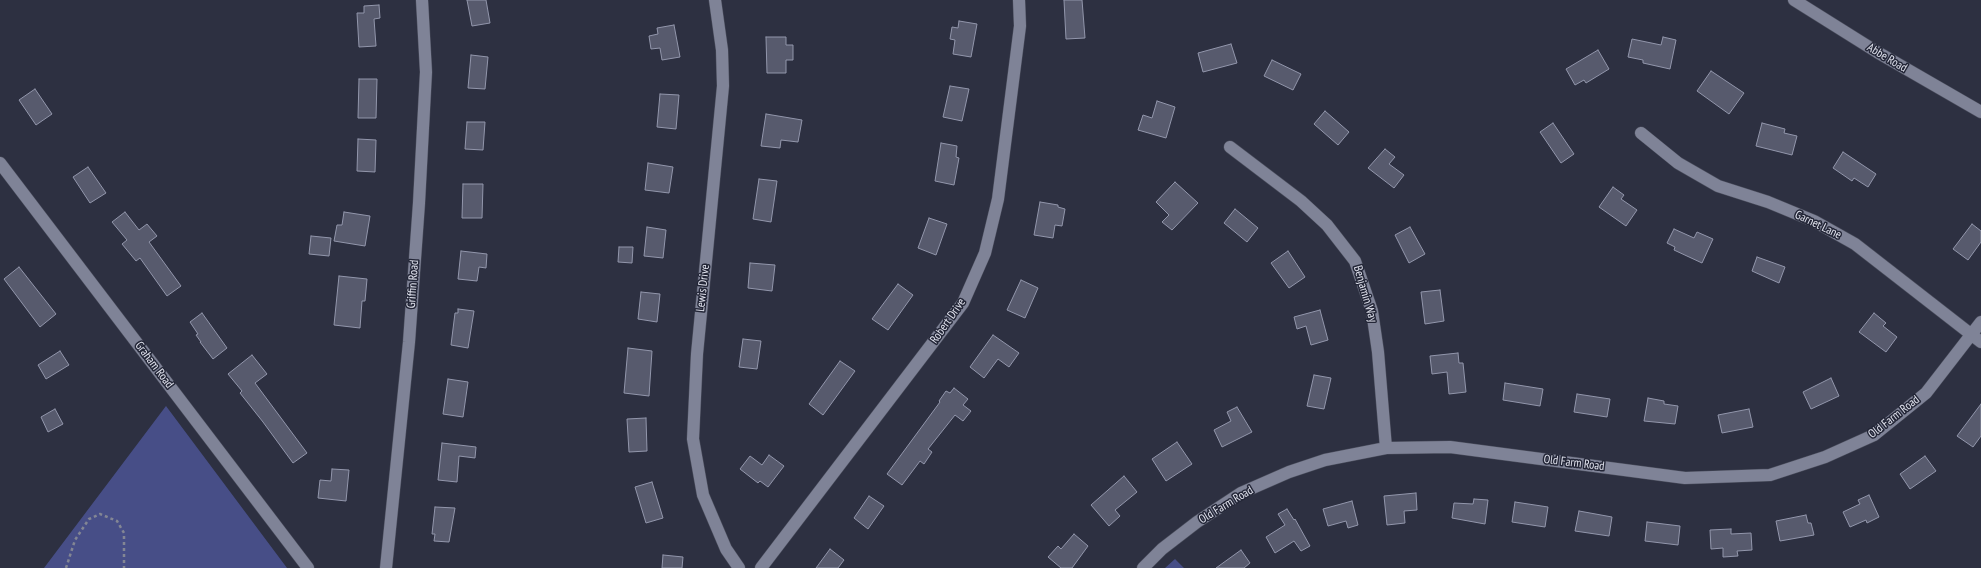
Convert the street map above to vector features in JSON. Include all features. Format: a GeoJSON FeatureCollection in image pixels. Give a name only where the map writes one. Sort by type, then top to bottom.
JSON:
{"type":"FeatureCollection","features":[{"type":"Feature","properties":{"kind":"street","name":"Griffin Road"},"geometry":{"type":"LineString","coordinates":[[386,568],[409,342],[420,203],[426,72],[422,0]]}},
{"type":"Feature","properties":{"kind":"street","name":"Lewis Drive"},"geometry":{"type":"LineString","coordinates":[[715,0],[722,50],[723,86],[697,354],[693,439],[703,495],[726,549],[739,568]]}},
{"type":"Feature","properties":{"kind":"street","name":"Robert Drive"},"geometry":{"type":"LineString","coordinates":[[761,568],[963,303],[985,253],[998,199],[1020,26],[1020,0]]}},
{"type":"Feature","properties":{"kind":"street","name":"Abbe Road"},"geometry":{"type":"LineString","coordinates":[[1794,0],[1883,56],[1981,112]]}},
{"type":"Feature","properties":{"kind":"street","name":"Garnet Lane"},"geometry":{"type":"LineString","coordinates":[[1641,133],[1678,163],[1718,186],[1768,202],[1814,221],[1855,244],[1976,338]]}},
{"type":"Feature","properties":{"kind":"street","name":"Benjamin Way"},"geometry":{"type":"LineString","coordinates":[[1230,147],[1301,201],[1326,224],[1356,260],[1372,311],[1378,352],[1386,448]]}},
{"type":"Feature","properties":{"kind":"street","name":"Graham Road"},"geometry":{"type":"LineString","coordinates":[[0,163],[308,568]]}},
{"type":"Feature","properties":{"kind":"street","name":"Old Farm Road"},"geometry":{"type":"LineString","coordinates":[[1143,568],[1174,540],[1241,493],[1289,472],[1325,460],[1386,448],[1450,447],[1685,478],[1770,475],[1825,457],[1874,435],[1926,393],[1976,338],[1981,322]]}},
{"type":"Feature","properties":{"kind":"path"},"geometry":{"type":"LineString","coordinates":[[66,568],[75,540],[89,519],[100,514],[117,521],[124,533],[124,568]]}},
{"type":"Feature","properties":{"kind":"shaded area"},"geometry":{"type":"Polygon","coordinates":[[[166,406],[287,568],[44,568],[166,406]]]}},
{"type":"Feature","properties":{"kind":"shaded area"},"geometry":{"type":"Polygon","coordinates":[[[1175,559],[1184,568],[1165,568],[1175,559]]]}},
{"type":"Feature","properties":{"kind":"building"},"geometry":{"type":"Polygon","coordinates":[[[467,0],[486,0],[490,23],[472,26],[467,0]]]}},
{"type":"Feature","properties":{"kind":"building"},"geometry":{"type":"Polygon","coordinates":[[[1064,0],[1082,0],[1085,38],[1066,39],[1064,0]]]}},
{"type":"Feature","properties":{"kind":"building"},"geometry":{"type":"Polygon","coordinates":[[[379,5],[380,18],[374,19],[376,46],[359,47],[357,13],[364,13],[364,6],[379,5]]]}},
{"type":"Feature","properties":{"kind":"building"},"geometry":{"type":"Polygon","coordinates":[[[959,21],[977,24],[971,57],[953,54],[955,40],[950,39],[952,27],[958,28],[959,21]]]}},
{"type":"Feature","properties":{"kind":"building"},"geometry":{"type":"Polygon","coordinates":[[[674,25],[680,57],[662,60],[660,48],[651,49],[649,36],[658,34],[657,28],[674,25]]]}},
{"type":"Feature","properties":{"kind":"building"},"geometry":{"type":"Polygon","coordinates":[[[766,37],[786,37],[786,45],[793,45],[793,60],[786,60],[786,73],[767,73],[766,37]]]}},
{"type":"Feature","properties":{"kind":"building"},"geometry":{"type":"Polygon","coordinates":[[[1663,37],[1676,40],[1670,69],[1643,63],[1643,60],[1628,57],[1632,39],[1661,45],[1663,37]]]}},
{"type":"Feature","properties":{"kind":"building"},"geometry":{"type":"Polygon","coordinates":[[[1231,44],[1237,63],[1203,72],[1198,53],[1231,44]]]}},
{"type":"Feature","properties":{"kind":"building"},"geometry":{"type":"Polygon","coordinates":[[[1598,50],[1609,69],[1586,83],[1584,80],[1575,85],[1566,69],[1598,50]]]}},
{"type":"Feature","properties":{"kind":"building"},"geometry":{"type":"Polygon","coordinates":[[[471,55],[488,57],[485,89],[468,88],[471,55]]]}},
{"type":"Feature","properties":{"kind":"building"},"geometry":{"type":"Polygon","coordinates":[[[1272,60],[1301,74],[1293,90],[1264,76],[1272,60]]]}},
{"type":"Feature","properties":{"kind":"building"},"geometry":{"type":"Polygon","coordinates":[[[1711,71],[1744,93],[1729,114],[1697,91],[1711,71]]]}},
{"type":"Feature","properties":{"kind":"building"},"geometry":{"type":"Polygon","coordinates":[[[359,79],[377,79],[376,118],[358,118],[359,79]]]}},
{"type":"Feature","properties":{"kind":"building"},"geometry":{"type":"Polygon","coordinates":[[[950,86],[969,89],[962,121],[943,117],[950,86]]]}},
{"type":"Feature","properties":{"kind":"building"},"geometry":{"type":"Polygon","coordinates":[[[35,89],[52,114],[36,125],[19,100],[35,89]]]}},
{"type":"Feature","properties":{"kind":"building"},"geometry":{"type":"Polygon","coordinates":[[[660,94],[679,95],[676,129],[657,127],[660,94]]]}},
{"type":"Feature","properties":{"kind":"building"},"geometry":{"type":"Polygon","coordinates":[[[1157,101],[1175,107],[1166,138],[1138,130],[1143,115],[1152,118],[1157,101]]]}},
{"type":"Feature","properties":{"kind":"building"},"geometry":{"type":"Polygon","coordinates":[[[1325,111],[1349,132],[1338,145],[1314,124],[1325,111]]]}},
{"type":"Feature","properties":{"kind":"building"},"geometry":{"type":"Polygon","coordinates":[[[766,114],[802,120],[798,142],[781,140],[780,148],[761,146],[766,114]]]}},
{"type":"Feature","properties":{"kind":"building"},"geometry":{"type":"Polygon","coordinates":[[[467,122],[485,122],[483,150],[465,149],[467,122]]]}},
{"type":"Feature","properties":{"kind":"building"},"geometry":{"type":"Polygon","coordinates":[[[1553,123],[1574,154],[1561,163],[1540,132],[1553,123]]]}},
{"type":"Feature","properties":{"kind":"building"},"geometry":{"type":"Polygon","coordinates":[[[1762,123],[1785,129],[1784,133],[1797,136],[1792,155],[1756,146],[1762,123]]]}},
{"type":"Feature","properties":{"kind":"building"},"geometry":{"type":"Polygon","coordinates":[[[358,139],[376,140],[375,172],[357,171],[358,139]]]}},
{"type":"Feature","properties":{"kind":"building"},"geometry":{"type":"Polygon","coordinates":[[[941,143],[957,146],[956,157],[959,158],[954,185],[935,181],[941,143]]]}},
{"type":"Feature","properties":{"kind":"building"},"geometry":{"type":"Polygon","coordinates":[[[1385,149],[1395,157],[1389,164],[1404,175],[1394,188],[1368,168],[1385,149]]]}},
{"type":"Feature","properties":{"kind":"building"},"geometry":{"type":"Polygon","coordinates":[[[1843,152],[1876,174],[1868,187],[1854,178],[1852,181],[1833,168],[1843,152]]]}},
{"type":"Feature","properties":{"kind":"building"},"geometry":{"type":"Polygon","coordinates":[[[648,163],[673,167],[669,193],[645,190],[648,163]]]}},
{"type":"Feature","properties":{"kind":"building"},"geometry":{"type":"Polygon","coordinates":[[[88,167],[106,193],[90,203],[73,177],[88,167]]]}},
{"type":"Feature","properties":{"kind":"building"},"geometry":{"type":"Polygon","coordinates":[[[759,179],[777,181],[771,222],[753,219],[759,179]]]}},
{"type":"Feature","properties":{"kind":"building"},"geometry":{"type":"Polygon","coordinates":[[[1175,182],[1198,203],[1172,230],[1162,222],[1169,215],[1156,202],[1175,182]]]}},
{"type":"Feature","properties":{"kind":"building"},"geometry":{"type":"Polygon","coordinates":[[[463,184],[483,184],[482,218],[462,218],[463,184]]]}},
{"type":"Feature","properties":{"kind":"building"},"geometry":{"type":"Polygon","coordinates":[[[1613,187],[1624,195],[1621,199],[1637,210],[1626,226],[1599,207],[1613,187]]]}},
{"type":"Feature","properties":{"kind":"building"},"geometry":{"type":"Polygon","coordinates":[[[1040,202],[1058,205],[1058,207],[1065,209],[1062,226],[1055,225],[1053,238],[1034,235],[1040,202]]]}},
{"type":"Feature","properties":{"kind":"building"},"geometry":{"type":"Polygon","coordinates":[[[1235,209],[1258,228],[1247,242],[1224,223],[1235,209]]]}},
{"type":"Feature","properties":{"kind":"building"},"geometry":{"type":"Polygon","coordinates":[[[125,212],[139,230],[147,224],[157,236],[149,242],[181,286],[167,296],[140,258],[136,261],[122,244],[127,240],[112,222],[125,212]]]}},
{"type":"Feature","properties":{"kind":"building"},"geometry":{"type":"Polygon","coordinates":[[[344,212],[370,216],[365,246],[334,241],[337,225],[342,225],[344,212]]]}},
{"type":"Feature","properties":{"kind":"building"},"geometry":{"type":"Polygon","coordinates":[[[929,218],[947,224],[936,255],[918,248],[929,218]]]}},
{"type":"Feature","properties":{"kind":"building"},"geometry":{"type":"Polygon","coordinates":[[[1972,224],[1981,231],[1981,242],[1968,260],[1953,249],[1972,224]]]}},
{"type":"Feature","properties":{"kind":"building"},"geometry":{"type":"Polygon","coordinates":[[[647,227],[666,230],[663,258],[644,256],[647,227]]]}},
{"type":"Feature","properties":{"kind":"building"},"geometry":{"type":"Polygon","coordinates":[[[1410,227],[1425,254],[1409,263],[1395,235],[1410,227]]]}},
{"type":"Feature","properties":{"kind":"building"},"geometry":{"type":"Polygon","coordinates":[[[1674,229],[1694,238],[1697,232],[1713,239],[1702,263],[1674,250],[1675,247],[1667,243],[1674,229]]]}},
{"type":"Feature","properties":{"kind":"building"},"geometry":{"type":"Polygon","coordinates":[[[311,236],[331,238],[329,256],[309,254],[311,236]]]}},
{"type":"Feature","properties":{"kind":"building"},"geometry":{"type":"Polygon","coordinates":[[[619,247],[633,247],[632,263],[618,262],[619,247]]]}},
{"type":"Feature","properties":{"kind":"building"},"geometry":{"type":"Polygon","coordinates":[[[461,251],[487,254],[486,268],[479,267],[477,281],[458,279],[461,251]]]}},
{"type":"Feature","properties":{"kind":"building"},"geometry":{"type":"Polygon","coordinates":[[[1288,251],[1305,277],[1289,288],[1271,263],[1288,251]]]}},
{"type":"Feature","properties":{"kind":"building"},"geometry":{"type":"Polygon","coordinates":[[[1757,257],[1785,267],[1779,283],[1752,271],[1757,257]]]}},
{"type":"Feature","properties":{"kind":"building"},"geometry":{"type":"Polygon","coordinates":[[[750,263],[775,265],[772,291],[748,288],[750,263]]]}},
{"type":"Feature","properties":{"kind":"building"},"geometry":{"type":"Polygon","coordinates":[[[19,267],[56,314],[40,327],[4,279],[19,267]]]}},
{"type":"Feature","properties":{"kind":"building"},"geometry":{"type":"Polygon","coordinates":[[[339,276],[367,279],[365,301],[362,301],[360,328],[334,325],[339,276]]]}},
{"type":"Feature","properties":{"kind":"building"},"geometry":{"type":"Polygon","coordinates":[[[1021,280],[1038,288],[1025,318],[1007,310],[1021,280]]]}},
{"type":"Feature","properties":{"kind":"building"},"geometry":{"type":"Polygon","coordinates":[[[898,284],[913,295],[888,330],[872,319],[898,284]]]}},
{"type":"Feature","properties":{"kind":"building"},"geometry":{"type":"Polygon","coordinates":[[[1440,290],[1444,321],[1425,324],[1421,292],[1440,290]]]}},
{"type":"Feature","properties":{"kind":"building"},"geometry":{"type":"Polygon","coordinates":[[[641,292],[660,294],[657,322],[638,319],[641,292]]]}},
{"type":"Feature","properties":{"kind":"building"},"geometry":{"type":"Polygon","coordinates":[[[458,309],[474,311],[468,348],[451,345],[455,313],[458,313],[458,309]]]}},
{"type":"Feature","properties":{"kind":"building"},"geometry":{"type":"Polygon","coordinates":[[[1320,310],[1328,340],[1311,345],[1306,326],[1297,329],[1294,317],[1320,310]]]}},
{"type":"Feature","properties":{"kind":"building"},"geometry":{"type":"Polygon","coordinates":[[[202,313],[227,348],[213,359],[200,342],[196,335],[198,334],[190,322],[202,313]]]}},
{"type":"Feature","properties":{"kind":"building"},"geometry":{"type":"Polygon","coordinates":[[[1874,313],[1886,323],[1883,326],[1897,337],[1886,352],[1859,332],[1874,313]]]}},
{"type":"Feature","properties":{"kind":"building"},"geometry":{"type":"Polygon","coordinates":[[[993,335],[1019,353],[1009,367],[998,359],[984,378],[970,367],[993,335]]]}},
{"type":"Feature","properties":{"kind":"building"},"geometry":{"type":"Polygon","coordinates":[[[743,339],[761,341],[757,369],[739,367],[743,339]]]}},
{"type":"Feature","properties":{"kind":"building"},"geometry":{"type":"Polygon","coordinates":[[[628,348],[652,351],[649,396],[624,393],[628,348]]]}},
{"type":"Feature","properties":{"kind":"building"},"geometry":{"type":"Polygon","coordinates":[[[60,351],[69,365],[46,379],[38,365],[60,351]]]}},
{"type":"Feature","properties":{"kind":"building"},"geometry":{"type":"Polygon","coordinates":[[[1458,353],[1459,363],[1463,363],[1466,392],[1449,394],[1447,372],[1432,374],[1430,356],[1458,353]]]}},
{"type":"Feature","properties":{"kind":"building"},"geometry":{"type":"Polygon","coordinates":[[[252,355],[267,374],[255,383],[307,453],[293,463],[240,393],[242,391],[228,374],[252,355]]]}},
{"type":"Feature","properties":{"kind":"building"},"geometry":{"type":"Polygon","coordinates":[[[840,361],[855,371],[823,415],[809,404],[840,361]]]}},
{"type":"Feature","properties":{"kind":"building"},"geometry":{"type":"Polygon","coordinates":[[[1314,375],[1331,378],[1324,409],[1307,406],[1314,375]]]}},
{"type":"Feature","properties":{"kind":"building"},"geometry":{"type":"Polygon","coordinates":[[[1831,378],[1839,396],[1811,409],[1803,392],[1831,378]]]}},
{"type":"Feature","properties":{"kind":"building"},"geometry":{"type":"Polygon","coordinates":[[[448,379],[468,382],[463,417],[443,414],[448,379]]]}},
{"type":"Feature","properties":{"kind":"building"},"geometry":{"type":"Polygon","coordinates":[[[1505,383],[1543,389],[1540,406],[1503,400],[1505,383]]]}},
{"type":"Feature","properties":{"kind":"building"},"geometry":{"type":"Polygon","coordinates":[[[954,388],[968,399],[963,405],[971,411],[963,421],[955,415],[928,449],[932,452],[924,464],[920,461],[902,485],[887,474],[940,402],[939,401],[946,391],[950,393],[954,388]]]}},
{"type":"Feature","properties":{"kind":"building"},"geometry":{"type":"Polygon","coordinates":[[[1577,394],[1610,399],[1607,417],[1574,412],[1577,394]]]}},
{"type":"Feature","properties":{"kind":"building"},"geometry":{"type":"Polygon","coordinates":[[[1648,398],[1664,401],[1664,404],[1678,406],[1675,424],[1644,421],[1648,398]]]}},
{"type":"Feature","properties":{"kind":"building"},"geometry":{"type":"Polygon","coordinates":[[[1981,404],[1981,436],[1973,447],[1957,436],[1981,404]]]}},
{"type":"Feature","properties":{"kind":"building"},"geometry":{"type":"Polygon","coordinates":[[[1237,407],[1252,432],[1222,447],[1214,430],[1231,421],[1227,412],[1237,407]]]}},
{"type":"Feature","properties":{"kind":"building"},"geometry":{"type":"Polygon","coordinates":[[[55,409],[63,424],[48,432],[41,417],[55,409]]]}},
{"type":"Feature","properties":{"kind":"building"},"geometry":{"type":"Polygon","coordinates":[[[1749,409],[1753,427],[1722,433],[1718,415],[1749,409]]]}},
{"type":"Feature","properties":{"kind":"building"},"geometry":{"type":"Polygon","coordinates":[[[646,418],[647,451],[629,452],[627,419],[646,418]]]}},
{"type":"Feature","properties":{"kind":"building"},"geometry":{"type":"Polygon","coordinates":[[[1177,442],[1192,464],[1166,481],[1152,459],[1177,442]]]}},
{"type":"Feature","properties":{"kind":"building"},"geometry":{"type":"Polygon","coordinates":[[[442,443],[476,447],[475,458],[459,456],[457,482],[438,480],[442,443]]]}},
{"type":"Feature","properties":{"kind":"building"},"geometry":{"type":"Polygon","coordinates":[[[769,455],[784,466],[768,487],[760,481],[758,483],[740,469],[750,456],[762,465],[769,455]]]}},
{"type":"Feature","properties":{"kind":"building"},"geometry":{"type":"Polygon","coordinates":[[[1925,456],[1936,471],[1910,489],[1900,474],[1925,456]]]}},
{"type":"Feature","properties":{"kind":"building"},"geometry":{"type":"Polygon","coordinates":[[[332,469],[349,470],[346,501],[318,498],[320,480],[331,481],[332,469]]]}},
{"type":"Feature","properties":{"kind":"building"},"geometry":{"type":"Polygon","coordinates":[[[1124,476],[1137,492],[1115,510],[1120,516],[1109,526],[1091,505],[1124,476]]]}},
{"type":"Feature","properties":{"kind":"building"},"geometry":{"type":"Polygon","coordinates":[[[652,482],[663,518],[646,523],[635,487],[652,482]]]}},
{"type":"Feature","properties":{"kind":"building"},"geometry":{"type":"Polygon","coordinates":[[[1416,493],[1417,510],[1404,511],[1405,523],[1387,525],[1384,496],[1416,493]]]}},
{"type":"Feature","properties":{"kind":"building"},"geometry":{"type":"Polygon","coordinates":[[[1869,495],[1879,517],[1867,523],[1866,520],[1850,527],[1843,512],[1860,504],[1858,500],[1869,495]]]}},
{"type":"Feature","properties":{"kind":"building"},"geometry":{"type":"Polygon","coordinates":[[[869,496],[884,506],[868,529],[854,518],[869,496]]]}},
{"type":"Feature","properties":{"kind":"building"},"geometry":{"type":"Polygon","coordinates":[[[1474,499],[1488,500],[1485,524],[1452,518],[1454,503],[1473,504],[1474,499]]]}},
{"type":"Feature","properties":{"kind":"building"},"geometry":{"type":"Polygon","coordinates":[[[1352,501],[1358,525],[1348,528],[1346,521],[1328,526],[1323,509],[1352,501]]]}},
{"type":"Feature","properties":{"kind":"building"},"geometry":{"type":"Polygon","coordinates":[[[1515,502],[1548,507],[1545,527],[1512,522],[1515,502]]]}},
{"type":"Feature","properties":{"kind":"building"},"geometry":{"type":"Polygon","coordinates":[[[435,507],[455,508],[449,542],[434,541],[435,534],[432,534],[435,507]]]}},
{"type":"Feature","properties":{"kind":"building"},"geometry":{"type":"Polygon","coordinates":[[[1287,509],[1294,520],[1295,519],[1310,546],[1301,551],[1294,541],[1275,553],[1266,537],[1285,525],[1278,514],[1287,509]]]}},
{"type":"Feature","properties":{"kind":"building"},"geometry":{"type":"Polygon","coordinates":[[[1579,511],[1612,517],[1609,536],[1575,531],[1579,511]]]}},
{"type":"Feature","properties":{"kind":"building"},"geometry":{"type":"Polygon","coordinates":[[[1806,515],[1808,523],[1811,523],[1814,535],[1780,541],[1776,521],[1806,515]]]}},
{"type":"Feature","properties":{"kind":"building"},"geometry":{"type":"Polygon","coordinates":[[[1647,522],[1680,526],[1678,545],[1645,541],[1647,522]]]}},
{"type":"Feature","properties":{"kind":"building"},"geometry":{"type":"Polygon","coordinates":[[[1731,529],[1731,534],[1751,533],[1752,550],[1737,551],[1738,556],[1723,557],[1723,548],[1711,549],[1710,530],[1731,529]]]}},
{"type":"Feature","properties":{"kind":"building"},"geometry":{"type":"Polygon","coordinates":[[[1074,534],[1088,546],[1072,568],[1061,568],[1048,557],[1058,546],[1061,549],[1074,534]]]}},
{"type":"Feature","properties":{"kind":"building"},"geometry":{"type":"Polygon","coordinates":[[[830,549],[844,560],[838,568],[816,568],[830,549]]]}},
{"type":"Feature","properties":{"kind":"building"},"geometry":{"type":"Polygon","coordinates":[[[1241,550],[1250,563],[1244,568],[1216,568],[1241,550]]]}},
{"type":"Feature","properties":{"kind":"building"},"geometry":{"type":"Polygon","coordinates":[[[663,555],[683,557],[682,568],[662,568],[663,555]]]}}]}
